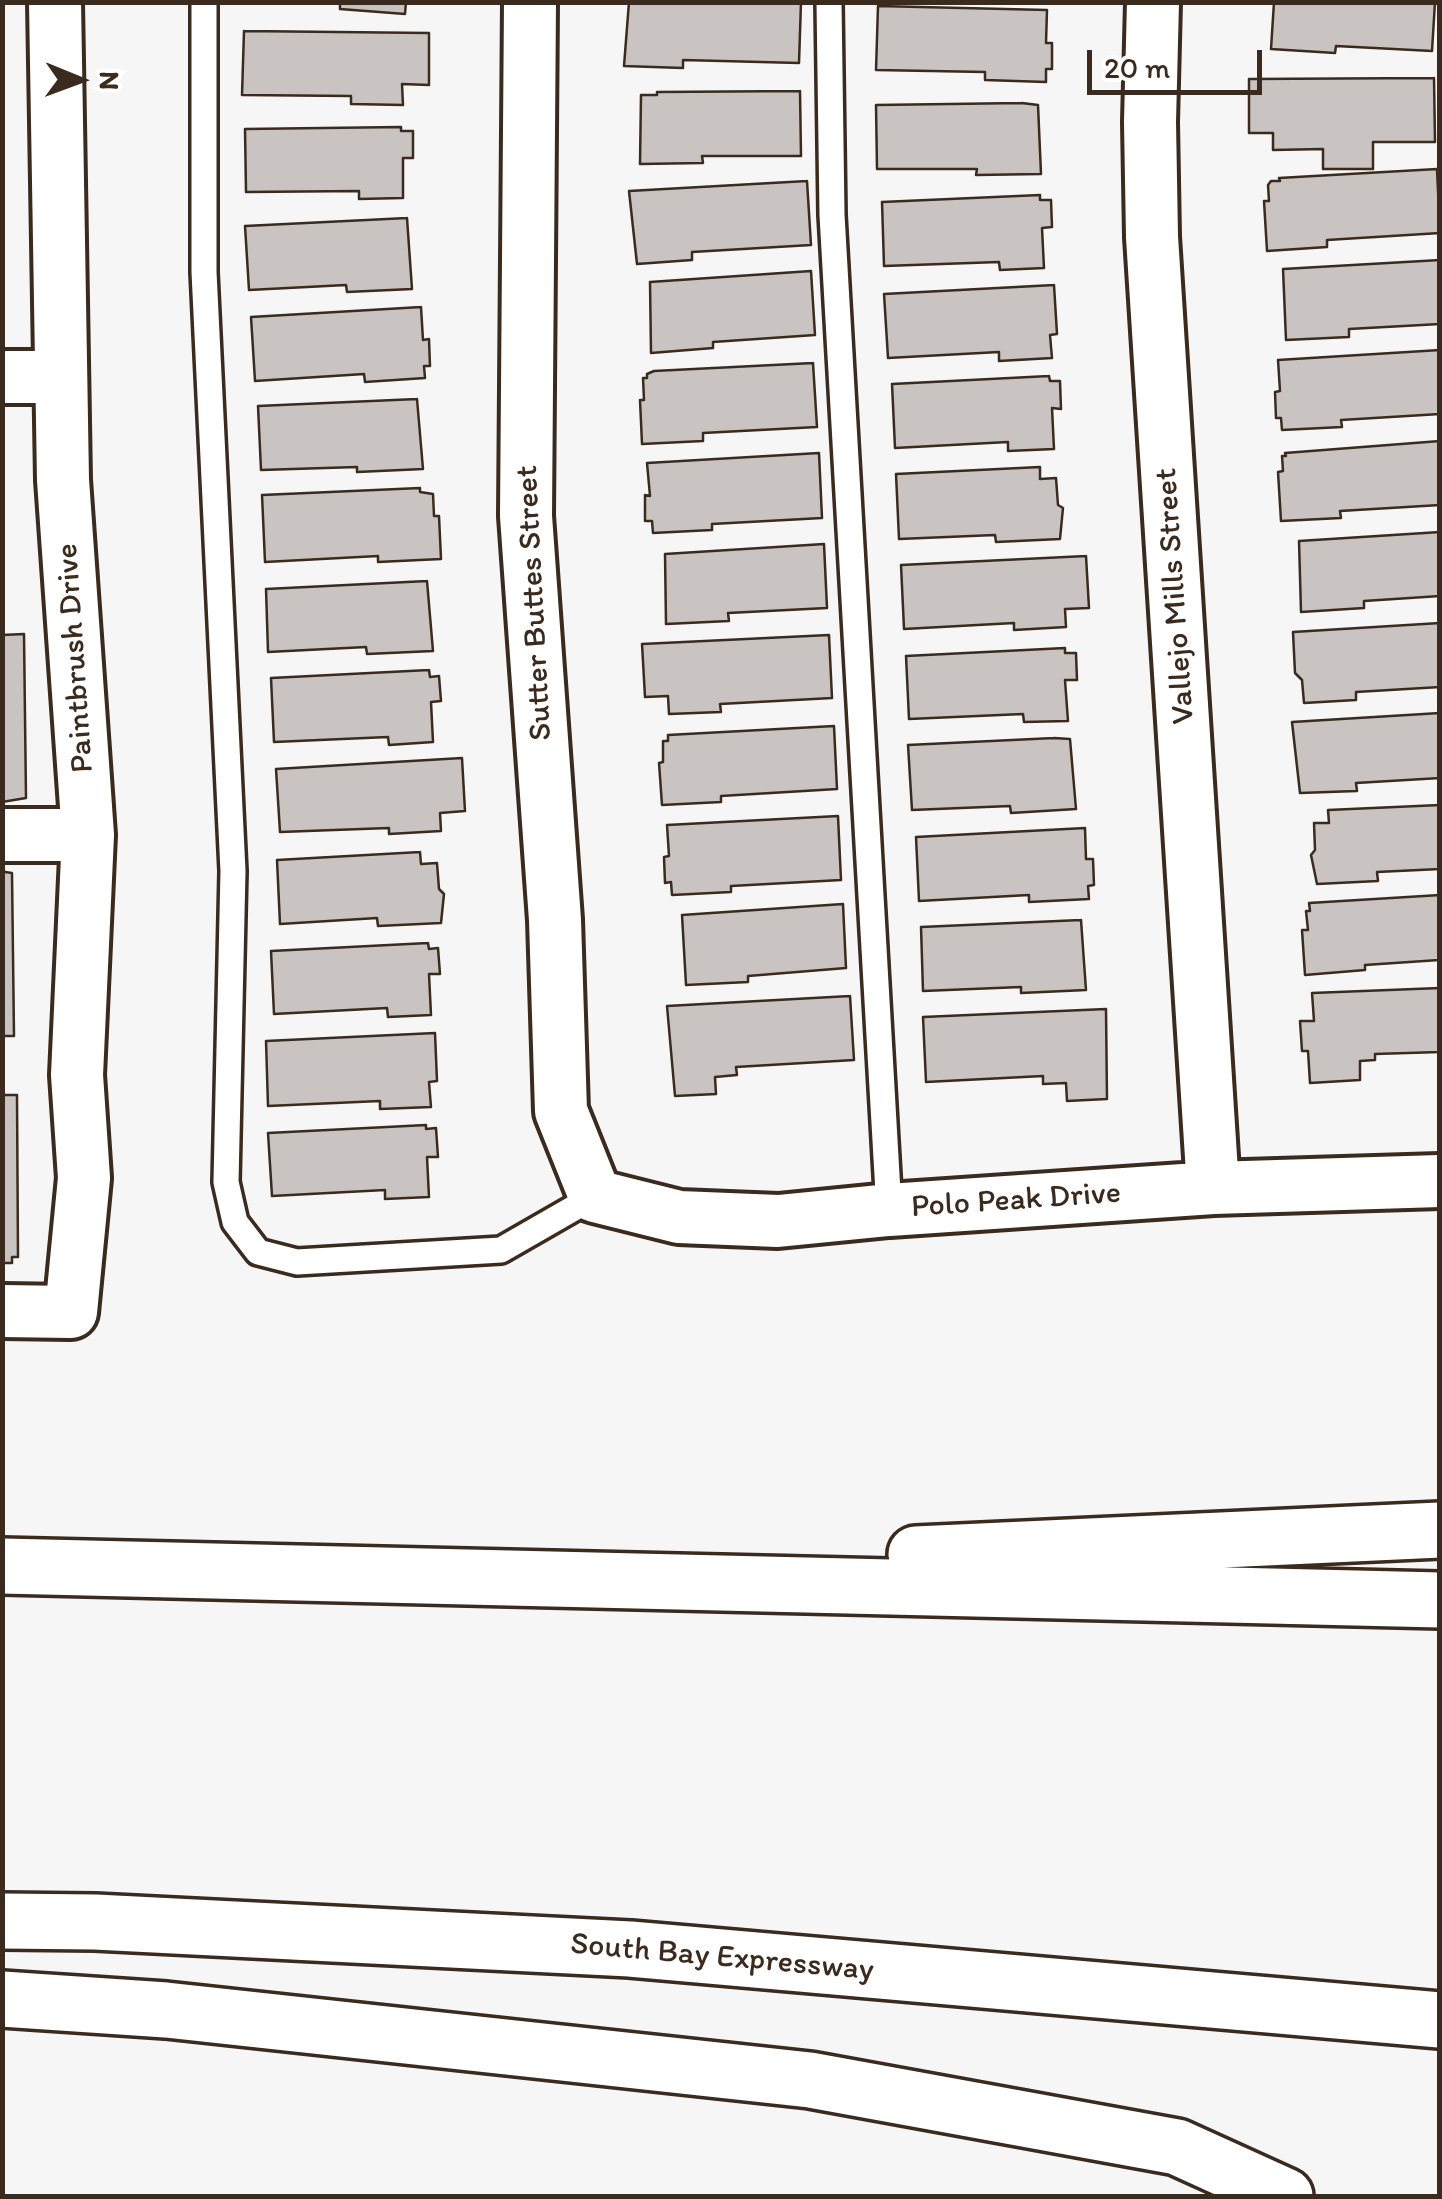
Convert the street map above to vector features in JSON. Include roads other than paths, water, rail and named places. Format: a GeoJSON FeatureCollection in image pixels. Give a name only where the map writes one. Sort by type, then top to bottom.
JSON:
{"type":"FeatureCollection","features":[{"type":"Feature","properties":{"kind":"highway"},"geometry":{"type":"LineString","coordinates":[[444,1576],[1440,1530]]}},
{"type":"Feature","properties":{"kind":"highway"},"geometry":{"type":"LineString","coordinates":[[2,1566],[1440,1600]]}},
{"type":"Feature","properties":{"kind":"highway","name":"South Bay Expressway"},"geometry":{"type":"LineString","coordinates":[[2,1921],[95,1922],[630,1949],[1440,2020]]}},
{"type":"Feature","properties":{"kind":"highway"},"geometry":{"type":"LineString","coordinates":[[2,1999],[166,2010],[810,2080],[1177,2147],[1286,2196]]}},
{"type":"Feature","properties":{"kind":"street","name":"Paintbrush Drive"},"geometry":{"type":"LineString","coordinates":[[2,1311],[71,1312],[84,1178],[77,1075],[88,834],[64,480],[55,2]]}},
{"type":"Feature","properties":{"kind":"street","name":"Sutter Buttes Street"},"geometry":{"type":"LineString","coordinates":[[530,2],[526,516],[555,920],[562,1110],[595,1196]]}},
{"type":"Feature","properties":{"kind":"street","name":"Vallejo Mills Street"},"geometry":{"type":"LineString","coordinates":[[1153,2],[1152,237],[1213,1188]]}},
{"type":"Feature","properties":{"kind":"street"},"geometry":{"type":"LineString","coordinates":[[2,377],[60,377]]}},
{"type":"Feature","properties":{"kind":"street"},"geometry":{"type":"LineString","coordinates":[[2,835],[88,834]]}},
{"type":"Feature","properties":{"kind":"street","name":"Polo Peak Drive"},"geometry":{"type":"LineString","coordinates":[[595,1196],[678,1218],[778,1221],[1213,1188],[1440,1182]]}},
{"type":"Feature","properties":{"kind":"lane"},"geometry":{"type":"LineString","coordinates":[[204,2],[204,272],[233,872],[226,1182],[235,1222],[258,1252],[296,1262],[501,1250],[595,1196]]}},
{"type":"Feature","properties":{"kind":"lane"},"geometry":{"type":"LineString","coordinates":[[829,2],[832,214],[889,1210]]}}]}
